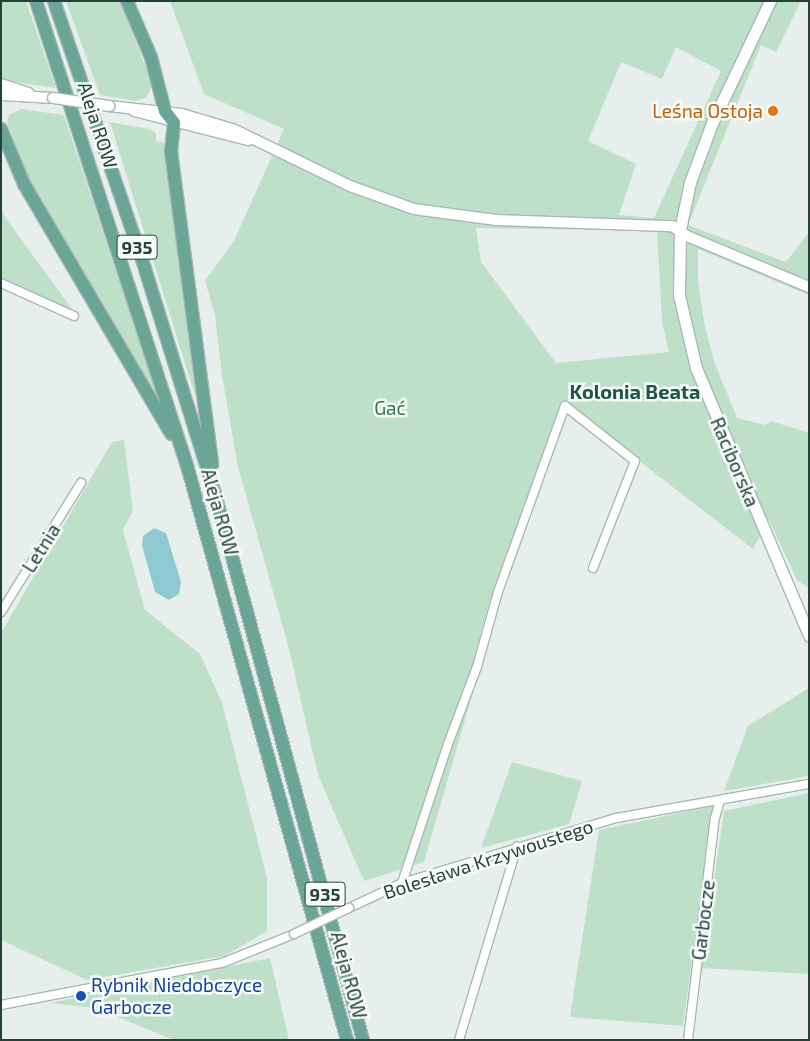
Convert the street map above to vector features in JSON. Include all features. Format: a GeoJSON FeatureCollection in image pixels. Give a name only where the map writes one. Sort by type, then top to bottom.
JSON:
{"type":"FeatureCollection","features":[{"type":"Feature","properties":{"kind":"main road","name":"Aleja ROW"},"geometry":{"type":"LineString","coordinates":[[36,1],[188,469],[347,1040]]}},
{"type":"Feature","properties":{"kind":"main road","name":"Aleja ROW"},"geometry":{"type":"LineString","coordinates":[[54,1],[144,268],[215,494],[363,1040]]}},
{"type":"Feature","properties":{"kind":"main road"},"geometry":{"type":"LineString","coordinates":[[127,1],[150,57],[165,111],[174,123],[171,151],[215,494]]}},
{"type":"Feature","properties":{"kind":"main road","name":"Raciborska"},"geometry":{"type":"LineString","coordinates":[[770,1],[705,139],[690,182],[680,230],[679,295],[696,368],[809,635]]}},
{"type":"Feature","properties":{"kind":"main road"},"geometry":{"type":"LineString","coordinates":[[1,129],[24,184],[153,401],[188,469]]}},
{"type":"Feature","properties":{"kind":"street"},"geometry":{"type":"LineString","coordinates":[[1,84],[32,95]]}},
{"type":"Feature","properties":{"kind":"street"},"geometry":{"type":"LineString","coordinates":[[1,95],[32,95],[129,109],[165,111],[235,130],[254,141],[350,186],[414,209],[496,220],[653,223],[680,230],[688,236],[809,287]]}},
{"type":"Feature","properties":{"kind":"street"},"geometry":{"type":"LineString","coordinates":[[129,109],[174,123],[254,141]]}},
{"type":"Feature","properties":{"kind":"street"},"geometry":{"type":"LineString","coordinates":[[1,283],[74,316]]}},
{"type":"Feature","properties":{"kind":"street"},"geometry":{"type":"LineString","coordinates":[[402,883],[448,744],[477,667],[498,592],[565,406],[635,460],[593,568]]}},
{"type":"Feature","properties":{"kind":"street","name":"Letnia"},"geometry":{"type":"LineString","coordinates":[[1,612],[81,483]]}},
{"type":"Feature","properties":{"kind":"street","name":"Bolesława Krzywoustego"},"geometry":{"type":"LineString","coordinates":[[1,1005],[222,963],[294,934],[402,883],[616,818],[809,784]]}},
{"type":"Feature","properties":{"kind":"street","name":"Garbocze"},"geometry":{"type":"LineString","coordinates":[[688,1040],[715,818],[720,801]]}},
{"type":"Feature","properties":{"kind":"street"},"geometry":{"type":"LineString","coordinates":[[459,1040],[517,847]]}},
{"type":"Feature","properties":{"kind":"green space"},"geometry":{"type":"Polygon","coordinates":[[[1,1],[26,1],[56,88],[1,80],[1,1]]]}},
{"type":"Feature","properties":{"kind":"green space"},"geometry":{"type":"Polygon","coordinates":[[[66,1],[120,1],[149,75],[151,88],[147,97],[136,101],[100,95],[66,1]]]}},
{"type":"Feature","properties":{"kind":"green space","name":"Gać"},"geometry":{"type":"Polygon","coordinates":[[[170,1],[801,1],[776,52],[761,45],[688,225],[786,262],[809,232],[809,295],[698,249],[698,281],[705,327],[715,364],[737,418],[765,425],[771,421],[809,433],[809,588],[797,580],[769,520],[753,549],[563,402],[489,603],[472,666],[476,682],[424,862],[364,881],[318,775],[288,645],[238,467],[222,376],[215,315],[205,281],[234,241],[284,129],[204,94],[170,1]],[[676,47],[662,79],[621,62],[588,141],[636,164],[619,215],[654,218],[721,71],[676,47]],[[476,228],[481,262],[556,363],[669,352],[662,322],[657,231],[476,228]]]}},
{"type":"Feature","properties":{"kind":"green space"},"geometry":{"type":"Polygon","coordinates":[[[21,109],[64,115],[160,403],[30,182],[7,123],[9,115],[21,109]]]}},
{"type":"Feature","properties":{"kind":"green space"},"geometry":{"type":"Polygon","coordinates":[[[110,122],[149,129],[156,133],[156,141],[164,143],[203,421],[110,122]]]}},
{"type":"Feature","properties":{"kind":"green space"},"geometry":{"type":"Polygon","coordinates":[[[1,209],[5,217],[74,312],[1,281],[1,209]]]}},
{"type":"Feature","properties":{"kind":"green space"},"geometry":{"type":"Polygon","coordinates":[[[124,440],[133,511],[123,530],[145,610],[200,654],[222,703],[267,878],[267,931],[224,956],[87,980],[1,940],[1,633],[112,442],[124,440]]]}},
{"type":"Feature","properties":{"kind":"green space"},"geometry":{"type":"Polygon","coordinates":[[[809,688],[809,776],[724,791],[748,726],[809,688]]]}},
{"type":"Feature","properties":{"kind":"green space"},"geometry":{"type":"Polygon","coordinates":[[[512,762],[582,781],[569,824],[481,848],[512,762]]]}},
{"type":"Feature","properties":{"kind":"green space"},"geometry":{"type":"Polygon","coordinates":[[[809,793],[809,974],[701,968],[724,811],[809,793]]]}},
{"type":"Feature","properties":{"kind":"green space"},"geometry":{"type":"Polygon","coordinates":[[[713,806],[683,1026],[570,1017],[599,830],[713,806]]]}},
{"type":"Feature","properties":{"kind":"green space"},"geometry":{"type":"Polygon","coordinates":[[[270,958],[289,1040],[174,1040],[117,1017],[121,1011],[50,1003],[270,958]]]}},
{"type":"Feature","properties":{"kind":"water"},"geometry":{"type":"Polygon","coordinates":[[[154,528],[166,533],[181,582],[179,594],[169,600],[155,592],[142,545],[143,536],[154,528]]]}},
{"type":"Feature","properties":{"kind":"place","name":"Leśna Ostoja"},"geometry":{"type":"Point","coordinates":[773,111]}},
{"type":"Feature","properties":{"kind":"place","name":"Rybnik Niedobczyce Garbocze"},"geometry":{"type":"Point","coordinates":[81,996]}},
{"type":"Feature","properties":{"kind":"district","name":"Kolonia Beata"},"geometry":{"type":"Point","coordinates":[635,391]}}]}
